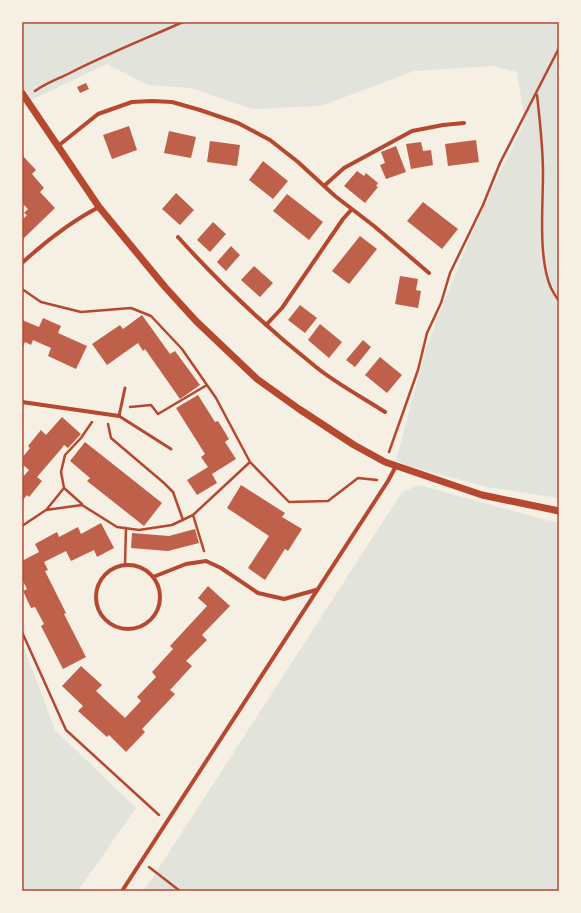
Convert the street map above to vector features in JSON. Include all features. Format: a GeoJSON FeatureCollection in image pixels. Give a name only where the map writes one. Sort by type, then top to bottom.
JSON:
{"type":"FeatureCollection","features":[{"type":"Feature","properties":{"kind":"street"},"geometry":{"type":"LineString","coordinates":[[24,96],[99,207],[170,293],[196,321],[257,379],[354,445],[385,462],[482,495],[559,511]]}},
{"type":"Feature","properties":{"kind":"street"},"geometry":{"type":"LineString","coordinates":[[58,146],[98,114],[132,102],[172,102],[238,124],[270,140],[298,162],[335,196],[430,273]]}},
{"type":"Feature","properties":{"kind":"street"},"geometry":{"type":"LineString","coordinates":[[324,186],[344,168],[412,131],[443,125],[464,123]]}},
{"type":"Feature","properties":{"kind":"street"},"geometry":{"type":"LineString","coordinates":[[22,263],[38,248],[77,218],[99,207]]}},
{"type":"Feature","properties":{"kind":"street"},"geometry":{"type":"LineString","coordinates":[[266,325],[282,308],[343,219],[352,209]]}},
{"type":"Feature","properties":{"kind":"street"},"geometry":{"type":"LineString","coordinates":[[178,237],[202,263],[266,325],[317,368],[385,412]]}},
{"type":"Feature","properties":{"kind":"street"},"geometry":{"type":"LineString","coordinates":[[22,402],[119,416]]}},
{"type":"Feature","properties":{"kind":"street"},"geometry":{"type":"LineString","coordinates":[[122,891],[396,466]]}},
{"type":"Feature","properties":{"kind":"street"},"geometry":{"type":"LineString","coordinates":[[154,577],[186,564],[206,561],[221,568],[258,593],[284,599],[316,590]]}},
{"type":"Feature","properties":{"kind":"street"},"geometry":{"type":"LineString","coordinates":[[125,565],[135,565],[154,577],[158,586],[160,597],[155,615],[149,621],[139,627],[128,629],[119,628],[109,624],[101,616],[97,608],[95,597],[99,582],[106,573],[114,568],[125,565]]}},
{"type":"Feature","properties":{"kind":"lane"},"geometry":{"type":"LineString","coordinates":[[126,388],[119,416],[171,449]]}},
{"type":"Feature","properties":{"kind":"path"},"geometry":{"type":"LineString","coordinates":[[24,96],[42,85],[69,74],[97,59],[183,22]]}},
{"type":"Feature","properties":{"kind":"path"},"geometry":{"type":"LineString","coordinates":[[385,462],[418,370],[427,334],[440,304],[450,273],[483,205],[500,163],[559,48]]}},
{"type":"Feature","properties":{"kind":"path"},"geometry":{"type":"LineString","coordinates":[[536,94],[542,146],[542,205],[545,268],[551,288],[559,301]]}},
{"type":"Feature","properties":{"kind":"path"},"geometry":{"type":"LineString","coordinates":[[22,289],[41,302],[81,312],[131,308],[151,316],[182,350],[216,398],[250,462],[289,502],[328,501],[358,478],[388,480]]}},
{"type":"Feature","properties":{"kind":"path"},"geometry":{"type":"LineString","coordinates":[[121,407],[151,405],[158,414],[207,385]]}},
{"type":"Feature","properties":{"kind":"path"},"geometry":{"type":"LineString","coordinates":[[96,412],[81,438],[65,456],[61,472],[64,488],[82,505],[117,527],[139,530],[172,525],[183,520],[193,515],[250,462]]}},
{"type":"Feature","properties":{"kind":"path"},"geometry":{"type":"LineString","coordinates":[[106,414],[110,438],[173,492],[183,520]]}},
{"type":"Feature","properties":{"kind":"path"},"geometry":{"type":"LineString","coordinates":[[22,526],[46,510],[64,488]]}},
{"type":"Feature","properties":{"kind":"path"},"geometry":{"type":"LineString","coordinates":[[46,510],[82,505]]}},
{"type":"Feature","properties":{"kind":"path"},"geometry":{"type":"LineString","coordinates":[[193,515],[206,561]]}},
{"type":"Feature","properties":{"kind":"path"},"geometry":{"type":"LineString","coordinates":[[125,565],[126,528]]}},
{"type":"Feature","properties":{"kind":"path"},"geometry":{"type":"LineString","coordinates":[[22,632],[66,730],[167,822]]}},
{"type":"Feature","properties":{"kind":"path"},"geometry":{"type":"LineString","coordinates":[[141,861],[180,891]]}},
{"type":"Feature","properties":{"kind":"shaded area"},"geometry":{"type":"Polygon","coordinates":[[[22,22],[559,22],[559,498],[487,487],[408,466],[396,460],[427,345],[467,245],[525,122],[517,72],[493,66],[414,71],[321,106],[252,109],[191,88],[148,85],[107,64],[31,100],[22,85],[22,22]]]}},
{"type":"Feature","properties":{"kind":"shaded area"},"geometry":{"type":"Polygon","coordinates":[[[419,485],[546,520],[559,522],[559,891],[144,891],[402,492],[419,485]]]}},
{"type":"Feature","properties":{"kind":"shaded area"},"geometry":{"type":"Polygon","coordinates":[[[22,642],[55,730],[136,808],[78,891],[22,891],[22,642]]]}},
{"type":"Feature","properties":{"kind":"building"},"geometry":{"type":"Polygon","coordinates":[[[86,83],[89,89],[80,93],[77,87],[86,83]]]}},
{"type":"Feature","properties":{"kind":"building"},"geometry":{"type":"Polygon","coordinates":[[[129,126],[137,150],[112,159],[103,135],[129,126]]]}},
{"type":"Feature","properties":{"kind":"building"},"geometry":{"type":"Polygon","coordinates":[[[169,131],[196,137],[191,158],[164,153],[169,131]]]}},
{"type":"Feature","properties":{"kind":"building"},"geometry":{"type":"Polygon","coordinates":[[[476,140],[479,162],[448,166],[445,144],[476,140]]]}},
{"type":"Feature","properties":{"kind":"building"},"geometry":{"type":"Polygon","coordinates":[[[210,141],[240,145],[237,166],[207,162],[210,141]]]}},
{"type":"Feature","properties":{"kind":"building"},"geometry":{"type":"Polygon","coordinates":[[[421,142],[423,151],[431,150],[433,165],[411,169],[406,144],[421,142]]]}},
{"type":"Feature","properties":{"kind":"building"},"geometry":{"type":"Polygon","coordinates":[[[396,146],[406,172],[386,179],[380,165],[385,163],[381,152],[396,146]]]}},
{"type":"Feature","properties":{"kind":"building"},"geometry":{"type":"Polygon","coordinates":[[[22,155],[36,170],[32,174],[44,188],[40,192],[55,208],[22,240],[22,220],[27,215],[24,213],[28,209],[22,203],[22,155]]]}},
{"type":"Feature","properties":{"kind":"building"},"geometry":{"type":"Polygon","coordinates":[[[263,161],[288,181],[273,199],[249,180],[263,161]]]}},
{"type":"Feature","properties":{"kind":"building"},"geometry":{"type":"Polygon","coordinates":[[[357,171],[364,176],[366,173],[378,183],[376,186],[378,187],[365,203],[344,186],[357,171]]]}},
{"type":"Feature","properties":{"kind":"building"},"geometry":{"type":"Polygon","coordinates":[[[176,193],[194,210],[180,225],[162,209],[176,193]]]}},
{"type":"Feature","properties":{"kind":"building"},"geometry":{"type":"Polygon","coordinates":[[[287,194],[323,222],[309,240],[273,211],[287,194]]]}},
{"type":"Feature","properties":{"kind":"building"},"geometry":{"type":"Polygon","coordinates":[[[423,202],[458,229],[442,249],[407,221],[423,202]]]}},
{"type":"Feature","properties":{"kind":"building"},"geometry":{"type":"Polygon","coordinates":[[[213,222],[226,234],[210,252],[197,240],[213,222]]]}},
{"type":"Feature","properties":{"kind":"building"},"geometry":{"type":"Polygon","coordinates":[[[360,236],[377,249],[349,284],[332,271],[360,236]]]}},
{"type":"Feature","properties":{"kind":"building"},"geometry":{"type":"Polygon","coordinates":[[[231,246],[240,255],[226,271],[217,262],[231,246]]]}},
{"type":"Feature","properties":{"kind":"building"},"geometry":{"type":"Polygon","coordinates":[[[254,266],[273,283],[260,297],[241,280],[254,266]]]}},
{"type":"Feature","properties":{"kind":"building"},"geometry":{"type":"Polygon","coordinates":[[[400,276],[418,279],[416,290],[421,291],[418,308],[395,304],[400,276]]]}},
{"type":"Feature","properties":{"kind":"building"},"geometry":{"type":"Polygon","coordinates":[[[300,305],[317,318],[305,333],[288,320],[300,305]]]}},
{"type":"Feature","properties":{"kind":"building"},"geometry":{"type":"Polygon","coordinates":[[[142,315],[170,354],[175,351],[200,385],[180,399],[145,349],[143,351],[138,343],[107,365],[92,344],[120,325],[123,329],[142,315]]]}},
{"type":"Feature","properties":{"kind":"building"},"geometry":{"type":"Polygon","coordinates":[[[43,318],[61,326],[58,333],[87,346],[76,369],[48,356],[51,348],[33,340],[31,345],[25,342],[22,349],[22,320],[39,327],[43,318]]]}},
{"type":"Feature","properties":{"kind":"building"},"geometry":{"type":"Polygon","coordinates":[[[320,324],[342,342],[329,358],[308,340],[320,324]]]}},
{"type":"Feature","properties":{"kind":"building"},"geometry":{"type":"Polygon","coordinates":[[[363,340],[371,347],[355,367],[346,360],[363,340]]]}},
{"type":"Feature","properties":{"kind":"building"},"geometry":{"type":"Polygon","coordinates":[[[380,357],[402,375],[387,393],[365,375],[380,357]]]}},
{"type":"Feature","properties":{"kind":"building"},"geometry":{"type":"Polygon","coordinates":[[[198,395],[215,422],[218,421],[229,439],[225,442],[236,459],[212,474],[217,483],[197,495],[187,480],[208,467],[201,457],[205,454],[176,408],[198,395]]]}},
{"type":"Feature","properties":{"kind":"building"},"geometry":{"type":"Polygon","coordinates":[[[62,417],[81,434],[68,448],[64,445],[37,477],[42,481],[29,497],[27,495],[22,501],[22,478],[29,470],[22,464],[22,458],[30,448],[28,446],[41,430],[46,435],[62,417]]]}},
{"type":"Feature","properties":{"kind":"building"},"geometry":{"type":"Polygon","coordinates":[[[85,442],[162,503],[144,526],[87,481],[90,478],[70,461],[85,442]]]}},
{"type":"Feature","properties":{"kind":"building"},"geometry":{"type":"Polygon","coordinates":[[[241,485],[285,513],[282,517],[302,529],[288,551],[285,549],[265,580],[248,568],[269,536],[227,508],[241,485]]]}},
{"type":"Feature","properties":{"kind":"building"},"geometry":{"type":"Polygon","coordinates":[[[101,523],[114,548],[97,557],[94,550],[71,561],[66,551],[44,562],[48,570],[45,571],[66,613],[64,614],[86,657],[63,669],[41,626],[44,624],[35,607],[31,608],[23,591],[27,589],[22,579],[22,561],[39,552],[35,544],[57,532],[59,537],[78,527],[81,534],[101,523]]]}},
{"type":"Feature","properties":{"kind":"building"},"geometry":{"type":"Polygon","coordinates":[[[195,529],[199,543],[168,551],[131,548],[132,533],[169,536],[195,529]]]}},
{"type":"Feature","properties":{"kind":"building"},"geometry":{"type":"Polygon","coordinates":[[[208,586],[230,606],[202,635],[207,640],[186,661],[192,666],[170,690],[175,694],[142,729],[145,732],[126,752],[109,735],[107,737],[78,711],[83,706],[62,686],[81,666],[102,685],[96,691],[125,718],[141,701],[137,697],[156,677],[152,672],[173,649],[170,646],[207,606],[198,598],[208,586]]]}}]}
